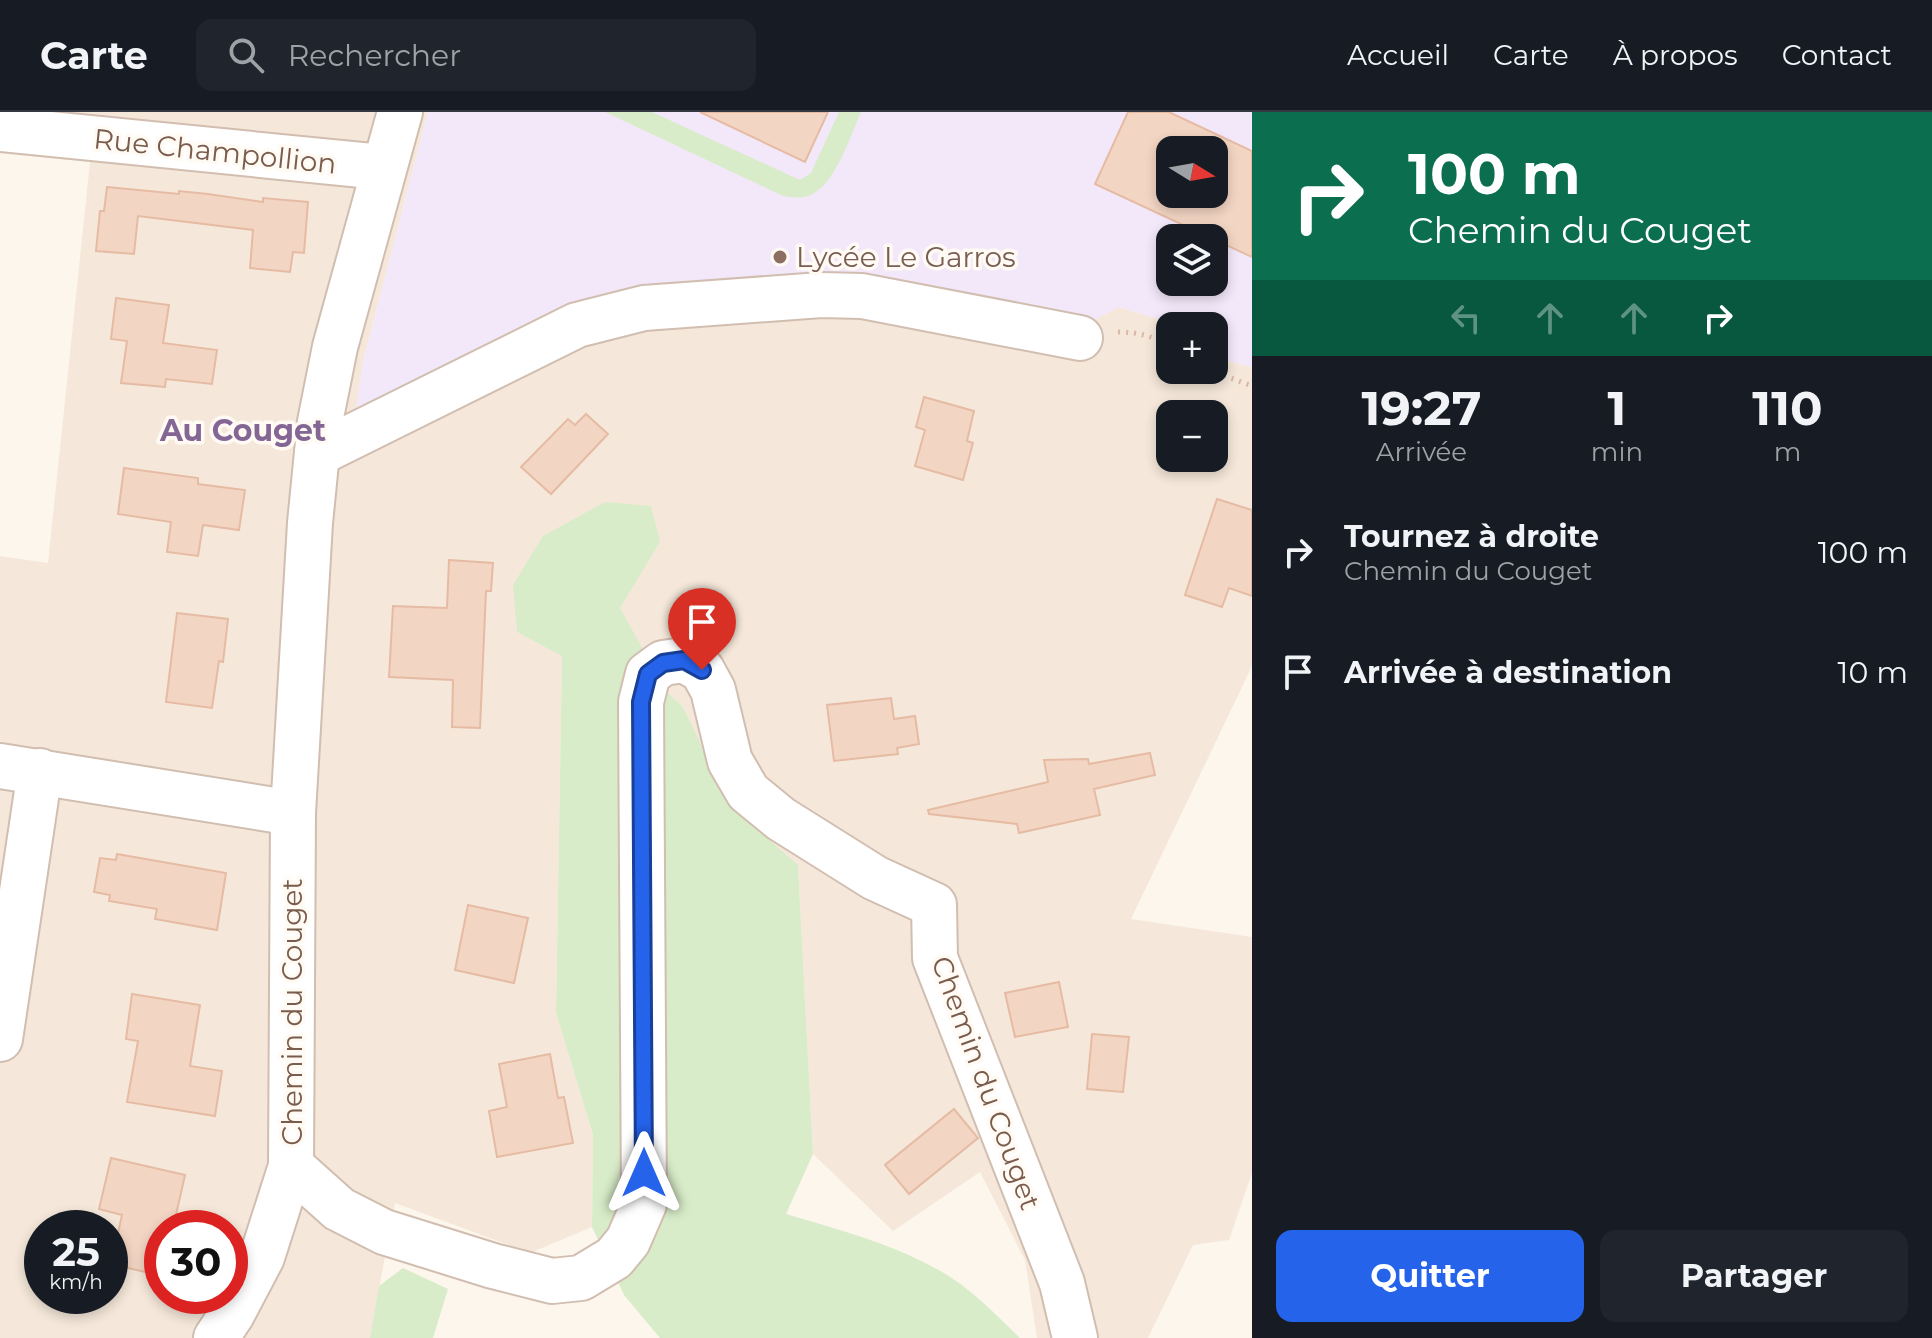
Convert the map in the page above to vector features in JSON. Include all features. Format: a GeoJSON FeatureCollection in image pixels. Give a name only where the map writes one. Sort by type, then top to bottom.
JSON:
{"type":"FeatureCollection","features":[{"type":"Feature","properties":{"kind":"street","name":"Chemin du Couget"},"geometry":{"type":"LineString","coordinates":[[400,112],[382,167],[335,347],[320,422],[309,538],[293,813],[291,1166],[339,1209],[384,1232],[552,1281],[581,1278],[614,1258],[628,1241],[644,1204],[641,702],[648,674],[663,663],[684,660],[702,670],[713,690],[730,761],[748,792],[781,819],[875,878],[934,905],[935,958],[1062,1283],[1075,1338]]}},
{"type":"Feature","properties":{"kind":"street","name":"Rue Champollion"},"geometry":{"type":"LineString","coordinates":[[0,129],[382,167]]}},
{"type":"Feature","properties":{"kind":"street"},"geometry":{"type":"LineString","coordinates":[[317,454],[577,325],[644,308],[821,295],[862,296],[1080,338]]}},
{"type":"Feature","properties":{"kind":"street"},"geometry":{"type":"LineString","coordinates":[[0,1039],[20,768],[293,813]]}},
{"type":"Feature","properties":{"kind":"street"},"geometry":{"type":"LineString","coordinates":[[216,1338],[262,1257],[291,1166]]}},
{"type":"Feature","properties":{"kind":"path"},"geometry":{"type":"LineString","coordinates":[[1080,338],[1135,332],[1156,339]]}},
{"type":"Feature","properties":{"kind":"path"},"geometry":{"type":"LineString","coordinates":[[1228,377],[1252,386]]}},
{"type":"Feature","properties":{"kind":"shaded area"},"geometry":{"type":"Polygon","coordinates":[[[0,112],[428,112],[363,362],[357,410],[580,311],[1119,307],[1156,318],[1156,384],[1228,384],[1228,361],[1252,367],[1252,666],[1131,919],[1252,937],[1252,1173],[1229,1240],[1193,1245],[1148,1338],[1037,1338],[1025,1260],[980,1172],[893,1231],[813,1154],[798,865],[731,806],[683,707],[667,692],[619,607],[660,542],[517,632],[562,655],[556,1013],[593,1135],[592,1227],[530,1253],[395,1203],[370,1338],[0,1338],[0,556],[48,563],[90,162],[0,153],[0,112]]]}},
{"type":"Feature","properties":{"kind":"shaded area","name":"Lycée Le Garros"},"geometry":{"type":"Polygon","coordinates":[[[428,112],[1252,112],[1252,367],[1228,361],[1228,312],[1156,312],[1156,318],[1119,307],[1093,321],[647,294],[356,410],[363,362],[428,112]]]}},
{"type":"Feature","properties":{"kind":"green space"},"geometry":{"type":"Polygon","coordinates":[[[605,112],[652,112],[800,180],[811,173],[839,112],[861,112],[834,172],[818,191],[799,198],[783,196],[605,112]]]}},
{"type":"Feature","properties":{"kind":"green space"},"geometry":{"type":"Polygon","coordinates":[[[605,502],[651,506],[660,542],[620,608],[667,692],[683,707],[731,806],[798,865],[813,1154],[786,1214],[879,1243],[933,1267],[968,1290],[1020,1338],[660,1338],[624,1295],[592,1227],[593,1135],[556,1013],[562,656],[517,632],[513,585],[543,536],[605,502]]]}},
{"type":"Feature","properties":{"kind":"green space"},"geometry":{"type":"Polygon","coordinates":[[[403,1268],[448,1289],[433,1338],[370,1338],[379,1286],[403,1268]]]}},
{"type":"Feature","properties":{"kind":"building"},"geometry":{"type":"Polygon","coordinates":[[[700,112],[828,112],[805,162],[700,112]]]}},
{"type":"Feature","properties":{"kind":"building"},"geometry":{"type":"Polygon","coordinates":[[[1128,112],[1169,112],[1220,136],[1156,136],[1156,208],[1228,208],[1228,140],[1252,151],[1252,257],[1228,246],[1228,224],[1181,224],[1095,184],[1128,112]]]}},
{"type":"Feature","properties":{"kind":"building"},"geometry":{"type":"Polygon","coordinates":[[[107,187],[179,194],[179,191],[263,202],[263,198],[308,202],[304,253],[293,252],[290,272],[250,268],[253,230],[138,216],[134,254],[96,251],[100,211],[104,211],[107,187]]]}},
{"type":"Feature","properties":{"kind":"building"},"geometry":{"type":"Polygon","coordinates":[[[116,298],[169,305],[163,343],[217,350],[212,384],[166,379],[165,387],[121,383],[127,341],[111,339],[116,298]]]}},
{"type":"Feature","properties":{"kind":"building"},"geometry":{"type":"Polygon","coordinates":[[[924,397],[974,411],[967,441],[973,443],[963,480],[915,466],[925,430],[916,427],[924,397]]]}},
{"type":"Feature","properties":{"kind":"building"},"geometry":{"type":"Polygon","coordinates":[[[586,414],[608,434],[551,494],[521,467],[568,419],[575,425],[586,414]]]}},
{"type":"Feature","properties":{"kind":"building"},"geometry":{"type":"Polygon","coordinates":[[[124,468],[198,478],[198,484],[245,490],[239,530],[203,525],[198,556],[167,552],[171,522],[118,514],[124,468]]]}},
{"type":"Feature","properties":{"kind":"building"},"geometry":{"type":"Polygon","coordinates":[[[1217,499],[1252,510],[1252,596],[1229,588],[1222,607],[1185,595],[1217,499]]]}},
{"type":"Feature","properties":{"kind":"building"},"geometry":{"type":"Polygon","coordinates":[[[449,560],[493,563],[491,591],[486,591],[480,728],[452,727],[453,680],[389,677],[393,606],[447,608],[449,560]]]}},
{"type":"Feature","properties":{"kind":"building"},"geometry":{"type":"Polygon","coordinates":[[[177,613],[228,619],[223,662],[219,661],[212,708],[166,702],[177,613]]]}},
{"type":"Feature","properties":{"kind":"building"},"geometry":{"type":"Polygon","coordinates":[[[891,698],[894,719],[915,716],[919,744],[897,748],[898,754],[834,761],[827,705],[891,698]]]}},
{"type":"Feature","properties":{"kind":"building"},"geometry":{"type":"Polygon","coordinates":[[[1150,753],[1155,775],[1094,789],[1100,815],[1019,833],[1017,824],[929,814],[928,810],[1048,782],[1044,760],[1088,759],[1089,764],[1150,753]]]}},
{"type":"Feature","properties":{"kind":"building"},"geometry":{"type":"Polygon","coordinates":[[[117,854],[226,873],[217,930],[155,919],[157,909],[109,901],[110,895],[94,892],[100,858],[116,860],[117,854]]]}},
{"type":"Feature","properties":{"kind":"building"},"geometry":{"type":"Polygon","coordinates":[[[468,905],[528,918],[514,983],[455,970],[468,905]]]}},
{"type":"Feature","properties":{"kind":"building"},"geometry":{"type":"Polygon","coordinates":[[[1059,982],[1068,1027],[1015,1037],[1005,993],[1059,982]]]}},
{"type":"Feature","properties":{"kind":"building"},"geometry":{"type":"Polygon","coordinates":[[[132,994],[200,1005],[190,1066],[222,1071],[215,1116],[127,1102],[138,1041],[126,1039],[132,994]]]}},
{"type":"Feature","properties":{"kind":"building"},"geometry":{"type":"Polygon","coordinates":[[[1092,1034],[1129,1037],[1123,1092],[1087,1089],[1092,1034]]]}},
{"type":"Feature","properties":{"kind":"building"},"geometry":{"type":"Polygon","coordinates":[[[550,1054],[558,1098],[564,1097],[573,1143],[497,1157],[489,1111],[507,1107],[499,1064],[550,1054]]]}},
{"type":"Feature","properties":{"kind":"building"},"geometry":{"type":"Polygon","coordinates":[[[954,1109],[978,1138],[909,1194],[885,1165],[954,1109]]]}},
{"type":"Feature","properties":{"kind":"building"},"geometry":{"type":"Polygon","coordinates":[[[111,1158],[185,1175],[177,1210],[144,1210],[144,1272],[128,1268],[128,1210],[99,1209],[111,1158]]]}},
{"type":"Feature","properties":{"kind":"place","name":"Lycée Le Garros"},"geometry":{"type":"Point","coordinates":[780,257]}},
{"type":"Feature","properties":{"kind":"district","name":"Au Couget"},"geometry":{"type":"Point","coordinates":[243,431]}},
{"type":"Feature","properties":{"kind":"route"},"geometry":{"type":"LineString","coordinates":[[644,1173],[641,702],[648,674],[663,663],[684,660],[702,670]]}}]}
